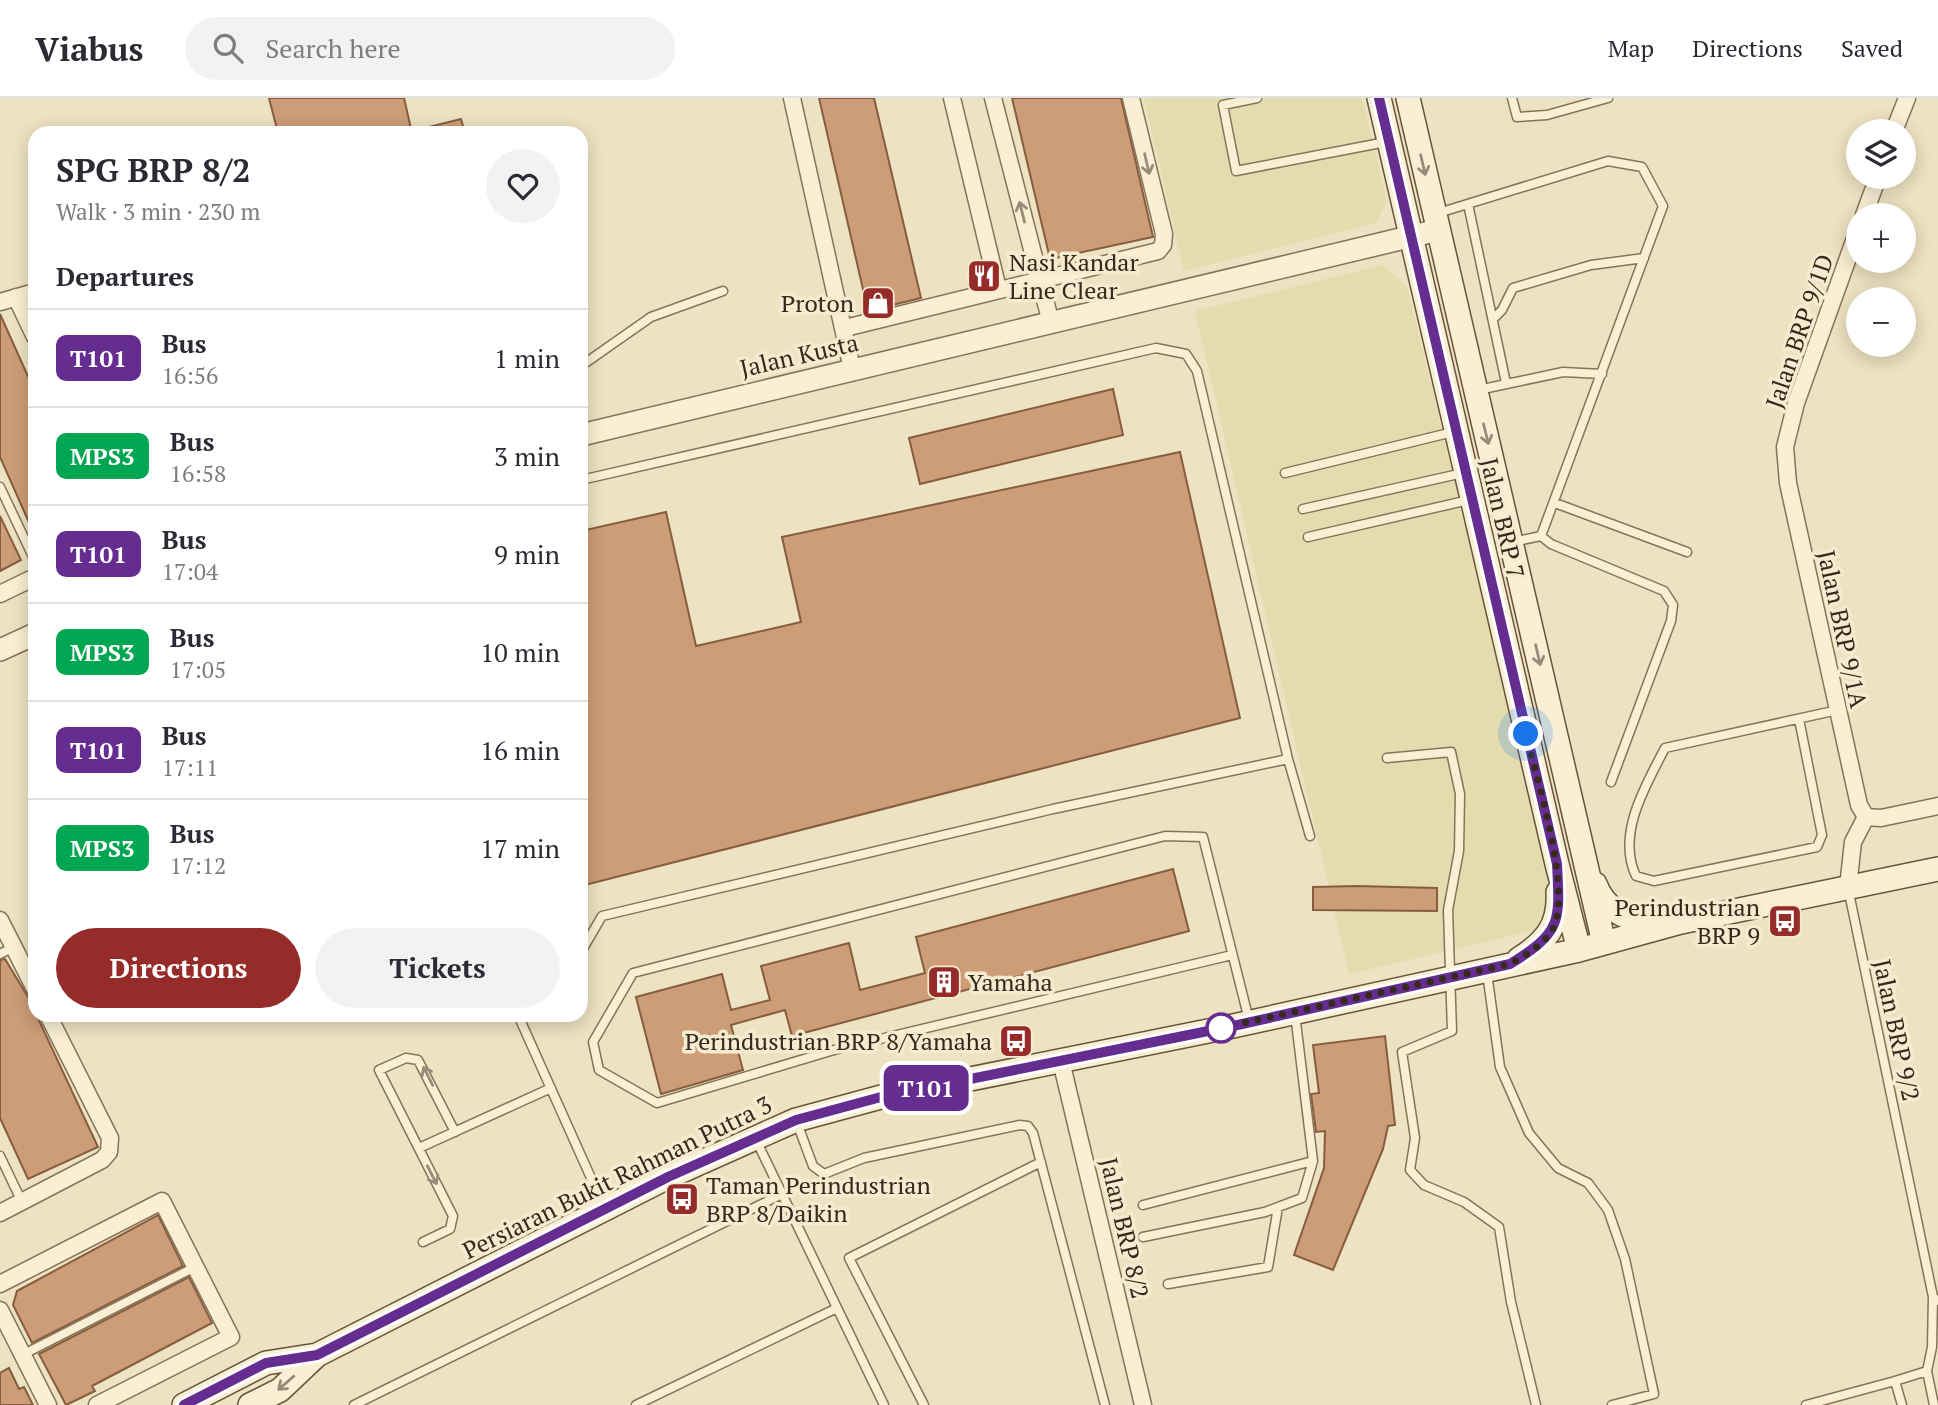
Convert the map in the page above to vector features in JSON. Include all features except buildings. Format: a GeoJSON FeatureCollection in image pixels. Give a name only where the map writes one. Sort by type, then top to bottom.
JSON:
{"type":"FeatureCollection","features":[{"type":"Feature","properties":{"kind":"main road","name":"Jalan BRP 7"},"geometry":{"type":"LineString","coordinates":[[1379,98],[1579,950]]}},
{"type":"Feature","properties":{"kind":"main road","name":"Jalan BRP 7"},"geometry":{"type":"LineString","coordinates":[[1408,98],[1604,943]]}},
{"type":"Feature","properties":{"kind":"main road"},"geometry":{"type":"LineString","coordinates":[[1581,849],[1606,905],[1622,915],[1647,922],[1681,922]]}},
{"type":"Feature","properties":{"kind":"main road"},"geometry":{"type":"LineString","coordinates":[[1510,964],[1539,946],[1553,929],[1559,911],[1557,864]]}},
{"type":"Feature","properties":{"kind":"main road","name":"Persiaran Bukit Rahman Putra 3"},"geometry":{"type":"LineString","coordinates":[[250,1405],[280,1390],[317,1355],[605,1208],[754,1137],[796,1120],[881,1097],[1250,1022],[1579,950],[1681,922],[1938,869]]}},
{"type":"Feature","properties":{"kind":"main road","name":"Persiaran Bukit Rahman Putra 3"},"geometry":{"type":"LineString","coordinates":[[184,1405],[266,1363],[317,1355]]}},
{"type":"Feature","properties":{"kind":"street"},"geometry":{"type":"LineString","coordinates":[[792,98],[852,369]]}},
{"type":"Feature","properties":{"kind":"street"},"geometry":{"type":"LineString","coordinates":[[952,98],[998,289]]}},
{"type":"Feature","properties":{"kind":"street"},"geometry":{"type":"LineString","coordinates":[[993,98],[1051,323]]}},
{"type":"Feature","properties":{"kind":"street"},"geometry":{"type":"LineString","coordinates":[[845,328],[1039,278],[1158,251],[1163,245],[1164,234],[1131,98]]}},
{"type":"Feature","properties":{"kind":"street"},"geometry":{"type":"LineString","coordinates":[[1899,119],[1907,98]]}},
{"type":"Feature","properties":{"kind":"street","name":"Jalan Kusta"},"geometry":{"type":"LineString","coordinates":[[588,433],[1411,238],[1436,222]]}},
{"type":"Feature","properties":{"kind":"street","name":"Jalan BRP 9/1D"},"geometry":{"type":"LineString","coordinates":[[1785,447],[1796,402],[1846,263]]}},
{"type":"Feature","properties":{"kind":"street"},"geometry":{"type":"LineString","coordinates":[[28,294],[8,299],[28,327]]}},
{"type":"Feature","properties":{"kind":"street","name":"Jalan BRP 9/1A"},"geometry":{"type":"LineString","coordinates":[[1785,447],[1788,483],[1859,805],[1866,817]]}},
{"type":"Feature","properties":{"kind":"street"},"geometry":{"type":"LineString","coordinates":[[0,594],[28,580]]}},
{"type":"Feature","properties":{"kind":"street"},"geometry":{"type":"LineString","coordinates":[[0,650],[28,637]]}},
{"type":"Feature","properties":{"kind":"street"},"geometry":{"type":"LineString","coordinates":[[1848,887],[1853,842],[1866,817],[1881,818],[1938,806]]}},
{"type":"Feature","properties":{"kind":"street"},"geometry":{"type":"LineString","coordinates":[[0,920],[7,951],[28,980]]}},
{"type":"Feature","properties":{"kind":"street"},"geometry":{"type":"LineString","coordinates":[[0,1213],[102,1160],[109,1152],[110,1138],[52,1022]]}},
{"type":"Feature","properties":{"kind":"street","name":"Jalan BRP 8/2"},"geometry":{"type":"LineString","coordinates":[[1062,1061],[1143,1405]]}},
{"type":"Feature","properties":{"kind":"street"},"geometry":{"type":"LineString","coordinates":[[0,1284],[162,1201],[230,1337],[97,1405]]}},
{"type":"Feature","properties":{"kind":"street"},"geometry":{"type":"LineString","coordinates":[[0,1311],[48,1405]]}},
{"type":"Feature","properties":{"kind":"lane"},"geometry":{"type":"LineString","coordinates":[[1257,98],[1223,105],[1236,171],[1389,142]]}},
{"type":"Feature","properties":{"kind":"lane"},"geometry":{"type":"LineString","coordinates":[[1512,98],[1517,117],[1547,115],[1608,98]]}},
{"type":"Feature","properties":{"kind":"lane"},"geometry":{"type":"LineString","coordinates":[[1436,222],[1468,204],[1608,161],[1642,167],[1663,206],[1541,536]]}},
{"type":"Feature","properties":{"kind":"lane"},"geometry":{"type":"LineString","coordinates":[[1468,204],[1506,383]]}},
{"type":"Feature","properties":{"kind":"lane"},"geometry":{"type":"LineString","coordinates":[[1493,319],[1502,310],[1513,288],[1591,265],[1644,258]]}},
{"type":"Feature","properties":{"kind":"lane"},"geometry":{"type":"LineString","coordinates":[[588,361],[651,317],[723,291]]}},
{"type":"Feature","properties":{"kind":"lane"},"geometry":{"type":"LineString","coordinates":[[588,478],[1156,348],[1186,354],[1198,371],[1288,759],[1310,836]]}},
{"type":"Feature","properties":{"kind":"lane"},"geometry":{"type":"LineString","coordinates":[[1475,391],[1563,372],[1602,374]]}},
{"type":"Feature","properties":{"kind":"lane"},"geometry":{"type":"LineString","coordinates":[[1285,473],[1456,431]]}},
{"type":"Feature","properties":{"kind":"lane"},"geometry":{"type":"LineString","coordinates":[[1303,509],[1466,472]]}},
{"type":"Feature","properties":{"kind":"lane"},"geometry":{"type":"LineString","coordinates":[[0,487],[28,546]]}},
{"type":"Feature","properties":{"kind":"lane"},"geometry":{"type":"LineString","coordinates":[[1308,537],[1472,500]]}},
{"type":"Feature","properties":{"kind":"lane"},"geometry":{"type":"LineString","coordinates":[[1555,503],[1687,552]]}},
{"type":"Feature","properties":{"kind":"lane"},"geometry":{"type":"LineString","coordinates":[[1512,542],[1541,536]]}},
{"type":"Feature","properties":{"kind":"lane"},"geometry":{"type":"LineString","coordinates":[[1541,536],[1550,544],[1664,591],[1673,605],[1671,621],[1611,782]]}},
{"type":"Feature","properties":{"kind":"lane"},"geometry":{"type":"LineString","coordinates":[[1798,719],[1822,835],[1817,847],[1654,881],[1636,876],[1631,865],[1634,816],[1665,748],[1838,710]]}},
{"type":"Feature","properties":{"kind":"lane"},"geometry":{"type":"LineString","coordinates":[[1387,758],[1451,752],[1460,794],[1460,851],[1448,910],[1452,1031],[1402,1052],[1415,1138],[1410,1170],[1423,1185],[1464,1202],[1499,1227],[1511,1302],[1536,1405]]}},
{"type":"Feature","properties":{"kind":"lane"},"geometry":{"type":"LineString","coordinates":[[588,940],[602,916],[1053,809],[1288,759]]}},
{"type":"Feature","properties":{"kind":"lane"},"geometry":{"type":"LineString","coordinates":[[1232,955],[834,1051],[657,1103],[599,1070],[593,1042],[633,973],[1165,836],[1203,837],[1250,1022]]}},
{"type":"Feature","properties":{"kind":"lane","name":"Jalan BRP 9/2"},"geometry":{"type":"LineString","coordinates":[[1848,887],[1935,1299],[1932,1347],[1927,1371]]}},
{"type":"Feature","properties":{"kind":"lane"},"geometry":{"type":"LineString","coordinates":[[1487,970],[1500,1067],[1529,1133],[1558,1167],[1588,1183],[1608,1210],[1625,1259],[1654,1394],[1612,1405]]}},
{"type":"Feature","properties":{"kind":"lane"},"geometry":{"type":"LineString","coordinates":[[1143,1237],[1278,1207],[1301,1198],[1313,1161],[1295,1011]]}},
{"type":"Feature","properties":{"kind":"lane"},"geometry":{"type":"LineString","coordinates":[[521,1022],[605,1208]]}},
{"type":"Feature","properties":{"kind":"lane"},"geometry":{"type":"LineString","coordinates":[[423,1242],[450,1229],[454,1220],[379,1070],[406,1058],[415,1058],[421,1064],[455,1132]]}},
{"type":"Feature","properties":{"kind":"lane"},"geometry":{"type":"LineString","coordinates":[[419,1148],[551,1088]]}},
{"type":"Feature","properties":{"kind":"lane"},"geometry":{"type":"LineString","coordinates":[[796,1120],[813,1166],[824,1174],[864,1158],[1020,1125],[1031,1129],[1105,1405]]}},
{"type":"Feature","properties":{"kind":"lane"},"geometry":{"type":"LineString","coordinates":[[754,1137],[884,1405]]}},
{"type":"Feature","properties":{"kind":"lane"},"geometry":{"type":"LineString","coordinates":[[0,1156],[22,1202]]}},
{"type":"Feature","properties":{"kind":"lane"},"geometry":{"type":"LineString","coordinates":[[1143,1205],[1313,1161]]}},
{"type":"Feature","properties":{"kind":"lane"},"geometry":{"type":"LineString","coordinates":[[924,1405],[849,1258],[1041,1162]]}},
{"type":"Feature","properties":{"kind":"lane"},"geometry":{"type":"LineString","coordinates":[[354,1405],[782,1194]]}},
{"type":"Feature","properties":{"kind":"lane"},"geometry":{"type":"LineString","coordinates":[[1168,1284],[1268,1266],[1278,1207]]}},
{"type":"Feature","properties":{"kind":"lane"},"geometry":{"type":"LineString","coordinates":[[22,1355],[195,1267]]}},
{"type":"Feature","properties":{"kind":"lane"},"geometry":{"type":"LineString","coordinates":[[636,1405],[837,1308]]}},
{"type":"Feature","properties":{"kind":"lane"},"geometry":{"type":"LineString","coordinates":[[1806,1405],[1927,1371],[1934,1405]]}},
{"type":"Feature","properties":{"kind":"lane"},"geometry":{"type":"LineString","coordinates":[[1895,1381],[1902,1405]]}},
{"type":"Feature","properties":{"kind":"shaded area"},"geometry":{"type":"Polygon","coordinates":[[[1144,98],[1362,98],[1387,202],[1376,223],[1184,271],[1144,98]]]}},
{"type":"Feature","properties":{"kind":"shaded area"},"geometry":{"type":"Polygon","coordinates":[[[1383,265],[1407,287],[1554,892],[1535,930],[1349,974],[1195,311],[1383,265]]]}},
{"type":"Feature","properties":{"kind":"bus line","name":"T101"},"geometry":{"type":"LineString","coordinates":[[184,1405],[266,1363],[317,1355],[668,1177],[796,1120],[881,1097],[1233,1026],[1510,964],[1539,946],[1553,929],[1559,911],[1557,864],[1379,98]]}},
{"type":"Feature","properties":{"kind":"place","name":"Nasi Kandar Line Clear"},"geometry":{"type":"Point","coordinates":[984,276]}},
{"type":"Feature","properties":{"kind":"place","name":"Proton"},"geometry":{"type":"Point","coordinates":[878,303]}},
{"type":"Feature","properties":{"kind":"place","name":"Perindustrian BRP 9"},"geometry":{"type":"Point","coordinates":[1785,921]}},
{"type":"Feature","properties":{"kind":"place","name":"Yamaha"},"geometry":{"type":"Point","coordinates":[944,982]}},
{"type":"Feature","properties":{"kind":"place","name":"Perindustrian BRP 8/Yamaha"},"geometry":{"type":"Point","coordinates":[1016,1041]}},
{"type":"Feature","properties":{"kind":"place","name":"Taman Perindustrian BRP 8/Daikin"},"geometry":{"type":"Point","coordinates":[682,1199]}},
{"type":"Feature","properties":{"kind":"route"},"geometry":{"type":"LineString","coordinates":[[1221,1028],[1510,964],[1539,946],[1553,929],[1559,911],[1557,864],[1526,734]]}}]}
